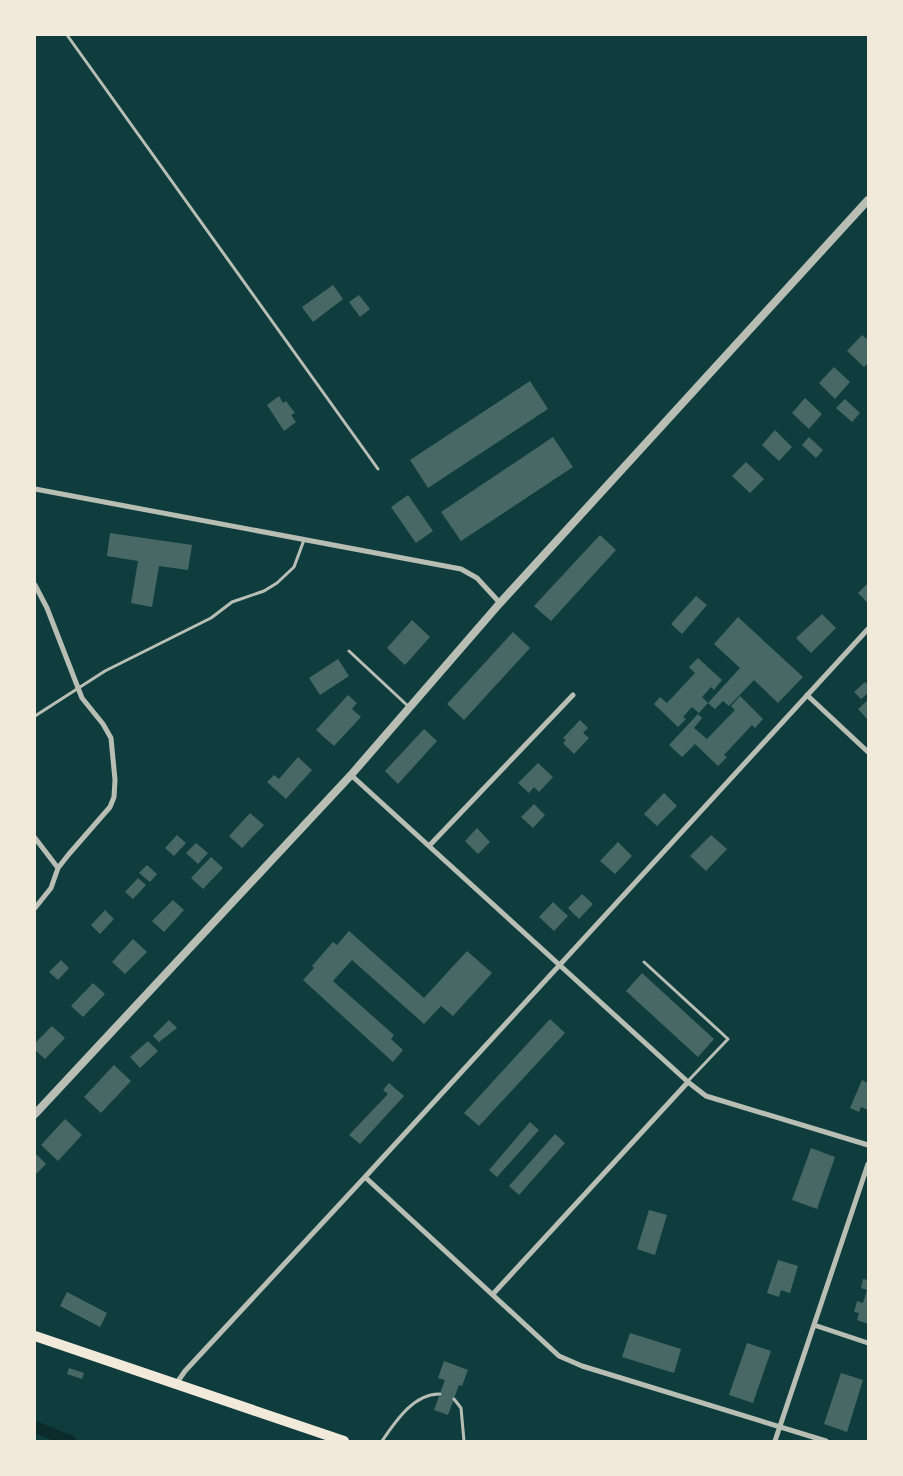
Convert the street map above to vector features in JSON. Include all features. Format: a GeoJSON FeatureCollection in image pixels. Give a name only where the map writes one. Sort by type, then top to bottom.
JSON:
{"type":"FeatureCollection","features":[{"type":"Feature","properties":{"kind":"main road"},"geometry":{"type":"LineString","coordinates":[[35,1336],[344,1441]]}},
{"type":"Feature","properties":{"kind":"street"},"geometry":{"type":"LineString","coordinates":[[35,1114],[351,775],[500,603],[868,200]]}},
{"type":"Feature","properties":{"kind":"street"},"geometry":{"type":"LineString","coordinates":[[35,489],[461,569],[477,578],[500,603]]}},
{"type":"Feature","properties":{"kind":"street"},"geometry":{"type":"LineString","coordinates":[[35,585],[47,608],[77,688],[111,738],[115,759],[114,797],[110,808],[80,840],[58,868],[51,888],[35,908]]}},
{"type":"Feature","properties":{"kind":"street"},"geometry":{"type":"LineString","coordinates":[[176,1384],[185,1371],[868,629]]}},
{"type":"Feature","properties":{"kind":"street"},"geometry":{"type":"LineString","coordinates":[[429,846],[573,695]]}},
{"type":"Feature","properties":{"kind":"street"},"geometry":{"type":"LineString","coordinates":[[807,695],[868,752]]}},
{"type":"Feature","properties":{"kind":"street"},"geometry":{"type":"LineString","coordinates":[[351,775],[688,1082],[706,1096],[868,1145]]}},
{"type":"Feature","properties":{"kind":"street"},"geometry":{"type":"LineString","coordinates":[[35,838],[58,868]]}},
{"type":"Feature","properties":{"kind":"street"},"geometry":{"type":"LineString","coordinates":[[493,1294],[688,1082]]}},
{"type":"Feature","properties":{"kind":"street"},"geometry":{"type":"LineString","coordinates":[[775,1441],[868,1164]]}},
{"type":"Feature","properties":{"kind":"street"},"geometry":{"type":"LineString","coordinates":[[365,1177],[559,1356],[582,1366],[826,1441]]}},
{"type":"Feature","properties":{"kind":"street"},"geometry":{"type":"LineString","coordinates":[[814,1325],[868,1343]]}},
{"type":"Feature","properties":{"kind":"lane"},"geometry":{"type":"LineString","coordinates":[[67,35],[378,469]]}},
{"type":"Feature","properties":{"kind":"lane"},"geometry":{"type":"LineString","coordinates":[[35,716],[105,671],[212,618],[232,602],[264,591],[277,583],[294,567],[304,540]]}},
{"type":"Feature","properties":{"kind":"lane"},"geometry":{"type":"LineString","coordinates":[[349,651],[410,708]]}},
{"type":"Feature","properties":{"kind":"lane"},"geometry":{"type":"LineString","coordinates":[[644,962],[728,1039],[688,1082]]}},
{"type":"Feature","properties":{"kind":"lane"},"geometry":{"type":"LineString","coordinates":[[382,1441],[409,1407],[422,1398],[440,1394]]}},
{"type":"Feature","properties":{"kind":"lane"},"geometry":{"type":"LineString","coordinates":[[454,1399],[460,1408],[464,1441]]}},
{"type":"Feature","properties":{"kind":"building"},"geometry":{"type":"Polygon","coordinates":[[[333,285],[343,299],[313,322],[302,307],[333,285]]]}},
{"type":"Feature","properties":{"kind":"building"},"geometry":{"type":"Polygon","coordinates":[[[359,295],[370,309],[360,317],[349,302],[359,295]]]}},
{"type":"Feature","properties":{"kind":"building"},"geometry":{"type":"Polygon","coordinates":[[[862,335],[868,340],[868,363],[864,367],[847,351],[862,335]]]}},
{"type":"Feature","properties":{"kind":"building"},"geometry":{"type":"Polygon","coordinates":[[[834,367],[850,382],[835,399],[819,383],[834,367]]]}},
{"type":"Feature","properties":{"kind":"building"},"geometry":{"type":"Polygon","coordinates":[[[530,381],[548,409],[428,488],[410,460],[530,381]]]}},
{"type":"Feature","properties":{"kind":"building"},"geometry":{"type":"Polygon","coordinates":[[[279,396],[283,403],[286,401],[295,413],[291,415],[296,422],[284,431],[267,405],[279,396]]]}},
{"type":"Feature","properties":{"kind":"building"},"geometry":{"type":"Polygon","coordinates":[[[805,398],[822,414],[809,429],[792,413],[805,398]]]}},
{"type":"Feature","properties":{"kind":"building"},"geometry":{"type":"Polygon","coordinates":[[[845,399],[860,413],[852,422],[836,408],[845,399]]]}},
{"type":"Feature","properties":{"kind":"building"},"geometry":{"type":"Polygon","coordinates":[[[775,430],[792,447],[779,461],[762,445],[775,430]]]}},
{"type":"Feature","properties":{"kind":"building"},"geometry":{"type":"Polygon","coordinates":[[[553,437],[573,467],[461,541],[441,512],[553,437]]]}},
{"type":"Feature","properties":{"kind":"building"},"geometry":{"type":"Polygon","coordinates":[[[809,437],[823,450],[816,458],[802,445],[809,437]]]}},
{"type":"Feature","properties":{"kind":"building"},"geometry":{"type":"Polygon","coordinates":[[[746,462],[764,479],[750,493],[732,476],[746,462]]]}},
{"type":"Feature","properties":{"kind":"building"},"geometry":{"type":"Polygon","coordinates":[[[408,495],[433,531],[416,543],[391,507],[408,495]]]}},
{"type":"Feature","properties":{"kind":"building"},"geometry":{"type":"Polygon","coordinates":[[[110,533],[192,545],[188,570],[159,566],[152,607],[131,603],[138,561],[107,556],[110,533]]]}},
{"type":"Feature","properties":{"kind":"building"},"geometry":{"type":"Polygon","coordinates":[[[600,535],[616,550],[551,621],[534,606],[600,535]]]}},
{"type":"Feature","properties":{"kind":"building"},"geometry":{"type":"Polygon","coordinates":[[[868,583],[868,603],[858,593],[868,583]]]}},
{"type":"Feature","properties":{"kind":"building"},"geometry":{"type":"Polygon","coordinates":[[[696,596],[707,605],[682,634],[671,624],[696,596]]]}},
{"type":"Feature","properties":{"kind":"building"},"geometry":{"type":"Polygon","coordinates":[[[822,614],[836,628],[811,653],[796,638],[822,614]]]}},
{"type":"Feature","properties":{"kind":"building"},"geometry":{"type":"Polygon","coordinates":[[[738,617],[803,677],[778,703],[754,680],[729,706],[723,701],[715,709],[708,703],[740,668],[714,644],[738,617]]]}},
{"type":"Feature","properties":{"kind":"building"},"geometry":{"type":"Polygon","coordinates":[[[412,620],[430,637],[405,665],[387,648],[412,620]]]}},
{"type":"Feature","properties":{"kind":"building"},"geometry":{"type":"Polygon","coordinates":[[[513,632],[530,648],[464,720],[447,704],[513,632]]]}},
{"type":"Feature","properties":{"kind":"building"},"geometry":{"type":"Polygon","coordinates":[[[698,658],[722,680],[714,690],[711,687],[702,697],[708,703],[699,713],[692,707],[683,717],[686,719],[678,727],[654,704],[660,697],[667,703],[695,673],[689,667],[698,658]]]}},
{"type":"Feature","properties":{"kind":"building"},"geometry":{"type":"Polygon","coordinates":[[[338,659],[349,676],[320,695],[309,678],[338,659]]]}},
{"type":"Feature","properties":{"kind":"building"},"geometry":{"type":"Polygon","coordinates":[[[865,682],[868,685],[868,693],[861,699],[854,692],[865,682]]]}},
{"type":"Feature","properties":{"kind":"building"},"geometry":{"type":"Polygon","coordinates":[[[348,695],[357,703],[352,709],[361,717],[334,746],[316,730],[348,695]]]}},
{"type":"Feature","properties":{"kind":"building"},"geometry":{"type":"Polygon","coordinates":[[[740,696],[763,719],[755,728],[752,725],[724,755],[727,757],[718,766],[695,744],[682,757],[669,745],[698,714],[702,718],[694,728],[707,739],[735,710],[731,706],[740,696]]]}},
{"type":"Feature","properties":{"kind":"building"},"geometry":{"type":"Polygon","coordinates":[[[868,700],[868,720],[858,709],[868,700]]]}},
{"type":"Feature","properties":{"kind":"building"},"geometry":{"type":"Polygon","coordinates":[[[580,720],[588,728],[583,733],[589,738],[574,754],[563,743],[566,740],[563,738],[580,720]]]}},
{"type":"Feature","properties":{"kind":"building"},"geometry":{"type":"Polygon","coordinates":[[[424,729],[437,741],[398,784],[385,771],[424,729]]]}},
{"type":"Feature","properties":{"kind":"building"},"geometry":{"type":"Polygon","coordinates":[[[298,757],[312,770],[286,799],[267,782],[274,775],[279,779],[298,757]]]}},
{"type":"Feature","properties":{"kind":"building"},"geometry":{"type":"Polygon","coordinates":[[[538,763],[553,777],[539,792],[534,787],[529,793],[518,783],[538,763]]]}},
{"type":"Feature","properties":{"kind":"building"},"geometry":{"type":"Polygon","coordinates":[[[664,793],[677,806],[657,826],[644,814],[664,793]]]}},
{"type":"Feature","properties":{"kind":"building"},"geometry":{"type":"Polygon","coordinates":[[[534,804],[545,815],[533,828],[521,817],[534,804]]]}},
{"type":"Feature","properties":{"kind":"building"},"geometry":{"type":"Polygon","coordinates":[[[250,813],[264,825],[242,848],[229,836],[250,813]]]}},
{"type":"Feature","properties":{"kind":"building"},"geometry":{"type":"Polygon","coordinates":[[[477,828],[490,842],[478,854],[465,841],[477,828]]]}},
{"type":"Feature","properties":{"kind":"building"},"geometry":{"type":"Polygon","coordinates":[[[177,835],[186,843],[174,856],[165,848],[177,835]]]}},
{"type":"Feature","properties":{"kind":"building"},"geometry":{"type":"Polygon","coordinates":[[[711,835],[727,849],[706,871],[690,856],[711,835]]]}},
{"type":"Feature","properties":{"kind":"building"},"geometry":{"type":"Polygon","coordinates":[[[618,842],[632,856],[615,874],[600,861],[618,842]]]}},
{"type":"Feature","properties":{"kind":"building"},"geometry":{"type":"Polygon","coordinates":[[[196,843],[208,853],[198,864],[186,853],[196,843]]]}},
{"type":"Feature","properties":{"kind":"building"},"geometry":{"type":"Polygon","coordinates":[[[211,857],[223,868],[203,889],[191,878],[211,857]]]}},
{"type":"Feature","properties":{"kind":"building"},"geometry":{"type":"Polygon","coordinates":[[[147,865],[157,874],[150,882],[139,873],[147,865]]]}},
{"type":"Feature","properties":{"kind":"building"},"geometry":{"type":"Polygon","coordinates":[[[138,878],[146,885],[133,899],[125,892],[138,878]]]}},
{"type":"Feature","properties":{"kind":"building"},"geometry":{"type":"Polygon","coordinates":[[[582,894],[593,904],[579,919],[568,908],[582,894]]]}},
{"type":"Feature","properties":{"kind":"building"},"geometry":{"type":"Polygon","coordinates":[[[173,900],[184,910],[164,932],[152,921],[173,900]]]}},
{"type":"Feature","properties":{"kind":"building"},"geometry":{"type":"Polygon","coordinates":[[[553,902],[568,916],[554,931],[539,917],[553,902]]]}},
{"type":"Feature","properties":{"kind":"building"},"geometry":{"type":"Polygon","coordinates":[[[105,910],[114,919],[100,934],[91,925],[105,910]]]}},
{"type":"Feature","properties":{"kind":"building"},"geometry":{"type":"Polygon","coordinates":[[[349,931],[424,998],[467,951],[492,973],[453,1016],[441,1006],[424,1024],[352,960],[333,981],[394,1035],[391,1039],[403,1050],[393,1062],[303,980],[314,968],[312,966],[333,942],[337,945],[349,931]]]}},
{"type":"Feature","properties":{"kind":"building"},"geometry":{"type":"Polygon","coordinates":[[[133,939],[147,952],[125,974],[112,962],[133,939]]]}},
{"type":"Feature","properties":{"kind":"building"},"geometry":{"type":"Polygon","coordinates":[[[61,960],[69,968],[58,980],[49,972],[61,960]]]}},
{"type":"Feature","properties":{"kind":"building"},"geometry":{"type":"Polygon","coordinates":[[[642,973],[714,1039],[698,1057],[626,991],[642,973]]]}},
{"type":"Feature","properties":{"kind":"building"},"geometry":{"type":"Polygon","coordinates":[[[93,983],[105,994],[83,1017],[71,1006],[93,983]]]}},
{"type":"Feature","properties":{"kind":"building"},"geometry":{"type":"Polygon","coordinates":[[[550,1019],[565,1033],[479,1126],[464,1113],[550,1019]]]}},
{"type":"Feature","properties":{"kind":"building"},"geometry":{"type":"Polygon","coordinates":[[[169,1020],[177,1028],[159,1042],[153,1036],[169,1020]]]}},
{"type":"Feature","properties":{"kind":"building"},"geometry":{"type":"Polygon","coordinates":[[[52,1026],[65,1038],[45,1059],[35,1050],[35,1043],[52,1026]]]}},
{"type":"Feature","properties":{"kind":"building"},"geometry":{"type":"Polygon","coordinates":[[[148,1041],[158,1051],[140,1068],[130,1057],[148,1041]]]}},
{"type":"Feature","properties":{"kind":"building"},"geometry":{"type":"Polygon","coordinates":[[[114,1065],[131,1081],[101,1113],[84,1097],[114,1065]]]}},
{"type":"Feature","properties":{"kind":"building"},"geometry":{"type":"Polygon","coordinates":[[[862,1080],[868,1083],[868,1110],[861,1107],[859,1112],[850,1108],[862,1080]]]}},
{"type":"Feature","properties":{"kind":"building"},"geometry":{"type":"Polygon","coordinates":[[[389,1083],[404,1096],[360,1144],[349,1135],[388,1094],[383,1090],[389,1083]]]}},
{"type":"Feature","properties":{"kind":"building"},"geometry":{"type":"Polygon","coordinates":[[[65,1119],[82,1135],[58,1161],[41,1145],[65,1119]]]}},
{"type":"Feature","properties":{"kind":"building"},"geometry":{"type":"Polygon","coordinates":[[[530,1122],[539,1130],[497,1177],[489,1170],[530,1122]]]}},
{"type":"Feature","properties":{"kind":"building"},"geometry":{"type":"Polygon","coordinates":[[[555,1134],[565,1143],[519,1195],[509,1186],[555,1134]]]}},
{"type":"Feature","properties":{"kind":"building"},"geometry":{"type":"Polygon","coordinates":[[[811,1148],[835,1157],[817,1209],[792,1200],[811,1148]]]}},
{"type":"Feature","properties":{"kind":"building"},"geometry":{"type":"Polygon","coordinates":[[[35,1153],[46,1164],[35,1175],[35,1153]]]}},
{"type":"Feature","properties":{"kind":"building"},"geometry":{"type":"Polygon","coordinates":[[[649,1210],[667,1215],[655,1255],[637,1249],[649,1210]]]}},
{"type":"Feature","properties":{"kind":"building"},"geometry":{"type":"Polygon","coordinates":[[[778,1260],[798,1266],[790,1293],[781,1290],[779,1297],[767,1293],[778,1260]]]}},
{"type":"Feature","properties":{"kind":"building"},"geometry":{"type":"Polygon","coordinates":[[[863,1279],[868,1280],[868,1324],[857,1320],[859,1313],[854,1312],[857,1301],[863,1303],[867,1290],[861,1288],[863,1279]]]}},
{"type":"Feature","properties":{"kind":"building"},"geometry":{"type":"Polygon","coordinates":[[[67,1292],[107,1313],[100,1327],[60,1306],[67,1292]]]}},
{"type":"Feature","properties":{"kind":"building"},"geometry":{"type":"Polygon","coordinates":[[[630,1333],[681,1349],[674,1373],[622,1357],[630,1333]]]}},
{"type":"Feature","properties":{"kind":"building"},"geometry":{"type":"Polygon","coordinates":[[[747,1343],[771,1351],[753,1403],[729,1395],[747,1343]]]}},
{"type":"Feature","properties":{"kind":"building"},"geometry":{"type":"Polygon","coordinates":[[[444,1361],[468,1370],[462,1386],[459,1385],[448,1415],[434,1410],[445,1380],[438,1378],[444,1361]]]}},
{"type":"Feature","properties":{"kind":"building"},"geometry":{"type":"Polygon","coordinates":[[[69,1368],[84,1373],[82,1379],[67,1374],[69,1368]]]}},
{"type":"Feature","properties":{"kind":"building"},"geometry":{"type":"Polygon","coordinates":[[[841,1373],[863,1380],[847,1432],[824,1424],[841,1373]]]}},
{"type":"Feature","properties":{"kind":"waterway"},"geometry":{"type":"LineString","coordinates":[[35,1427],[70,1441]]}}]}
